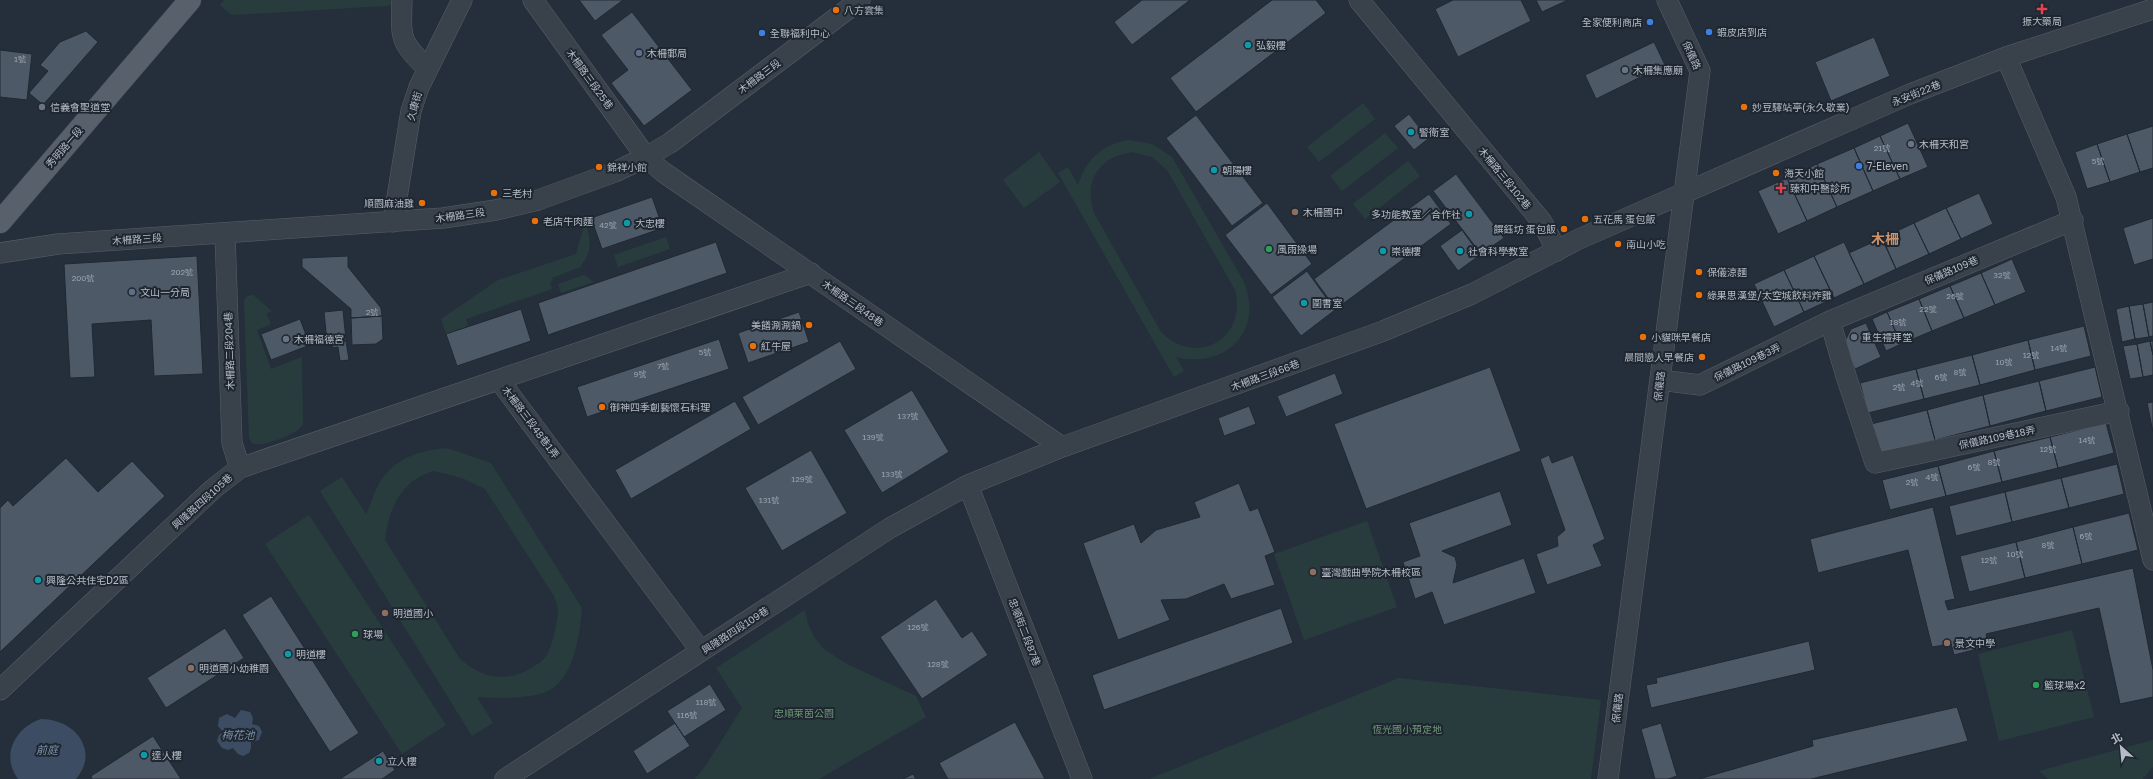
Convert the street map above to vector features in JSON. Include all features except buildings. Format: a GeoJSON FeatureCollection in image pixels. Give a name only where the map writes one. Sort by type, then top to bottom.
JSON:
{"type":"FeatureCollection","features":[{"type":"Feature","properties":{"kind":"main road","name":"秀明路一段"},"geometry":{"type":"LineString","coordinates":[[0,222],[190,0]]}},
{"type":"Feature","properties":{"kind":"street"},"geometry":{"type":"LineString","coordinates":[[402,0],[401,23],[406,46],[428,69]]}},
{"type":"Feature","properties":{"kind":"street","name":"久康街"},"geometry":{"type":"LineString","coordinates":[[393,222],[411,111],[419,87],[462,0]]}},
{"type":"Feature","properties":{"kind":"street","name":"木柵路三段25巷"},"geometry":{"type":"LineString","coordinates":[[533,0],[646,157]]}},
{"type":"Feature","properties":{"kind":"street","name":"木柵路三段"},"geometry":{"type":"LineString","coordinates":[[0,253],[58,244],[456,217],[496,210],[538,200],[615,172],[646,157],[674,140],[860,0]]}},
{"type":"Feature","properties":{"kind":"street","name":"木柵路三段102巷"},"geometry":{"type":"LineString","coordinates":[[1359,0],[1542,222],[1557,251]]}},
{"type":"Feature","properties":{"kind":"street","name":"保儀路"},"geometry":{"type":"LineString","coordinates":[[1608,779],[1700,71],[1667,0]]}},
{"type":"Feature","properties":{"kind":"street","name":"永安街22巷"},"geometry":{"type":"LineString","coordinates":[[1685,193],[1910,94],[2006,57],[2153,9]]}},
{"type":"Feature","properties":{"kind":"street"},"geometry":{"type":"LineString","coordinates":[[2006,57],[2056,170],[2073,220],[2153,560]]}},
{"type":"Feature","properties":{"kind":"street","name":"木柵路三段48巷"},"geometry":{"type":"LineString","coordinates":[[646,157],[663,172],[1062,447]]}},
{"type":"Feature","properties":{"kind":"street"},"geometry":{"type":"LineString","coordinates":[[1557,251],[1579,239],[1685,193]]}},
{"type":"Feature","properties":{"kind":"street","name":"保儀路109巷"},"geometry":{"type":"LineString","coordinates":[[1830,321],[2073,220]]}},
{"type":"Feature","properties":{"kind":"street","name":"木柵路二段204巷"},"geometry":{"type":"LineString","coordinates":[[225,233],[232,443],[240,468]]}},
{"type":"Feature","properties":{"kind":"street","name":"木柵路三段66巷"},"geometry":{"type":"LineString","coordinates":[[968,485],[1062,447],[1383,331],[1472,294],[1557,251]]}},
{"type":"Feature","properties":{"kind":"street","name":"木柵路三段48巷1弄"},"geometry":{"type":"LineString","coordinates":[[701,652],[499,380],[811,274]]}},
{"type":"Feature","properties":{"kind":"street","name":"保儀路109巷3弄"},"geometry":{"type":"LineString","coordinates":[[1660,380],[1700,385],[1830,321]]}},
{"type":"Feature","properties":{"kind":"street","name":"保儀路109巷18弄"},"geometry":{"type":"LineString","coordinates":[[1830,321],[1846,376],[1875,463],[2118,411]]}},
{"type":"Feature","properties":{"kind":"street","name":"興隆路四段105巷"},"geometry":{"type":"LineString","coordinates":[[0,690],[214,488],[240,468],[499,380]]}},
{"type":"Feature","properties":{"kind":"street","name":"興隆路四段109巷"},"geometry":{"type":"LineString","coordinates":[[505,779],[890,528],[968,485]]}},
{"type":"Feature","properties":{"kind":"street","name":"忠順街二段87巷"},"geometry":{"type":"LineString","coordinates":[[968,485],[1082,779]]}},
{"type":"Feature","properties":{"kind":"green space"},"geometry":{"type":"Polygon","coordinates":[[[224,0],[394,0],[391,5],[386,6],[231,15],[220,5],[224,0]]]}},
{"type":"Feature","properties":{"kind":"green space"},"geometry":{"type":"Polygon","coordinates":[[[1363,103],[1375,119],[1319,162],[1307,147],[1363,103]]]}},
{"type":"Feature","properties":{"kind":"green space"},"geometry":{"type":"Polygon","coordinates":[[[1385,133],[1398,148],[1342,191],[1330,176],[1385,133]]]}},
{"type":"Feature","properties":{"kind":"green space"},"geometry":{"type":"Polygon","coordinates":[[[1129,140],[1152,144],[1172,157],[1244,282],[1249,300],[1249,316],[1244,330],[1236,342],[1225,351],[1211,357],[1194,359],[1176,357],[1184,371],[1174,377],[1058,173],[1068,167],[1078,185],[1086,168],[1096,155],[1110,145],[1129,140]],[[1132,152],[1111,159],[1103,165],[1096,172],[1092,181],[1091,201],[1094,213],[1161,332],[1175,342],[1190,347],[1204,347],[1216,342],[1227,334],[1234,322],[1237,307],[1235,290],[1167,170],[1152,157],[1132,152]]]}},
{"type":"Feature","properties":{"kind":"green space"},"geometry":{"type":"Polygon","coordinates":[[[1039,152],[1060,182],[1024,208],[1003,180],[1039,152]]]}},
{"type":"Feature","properties":{"kind":"green space"},"geometry":{"type":"Polygon","coordinates":[[[1408,161],[1420,176],[1365,219],[1353,204],[1408,161]]]}},
{"type":"Feature","properties":{"kind":"green space"},"geometry":{"type":"Polygon","coordinates":[[[585,222],[590,243],[589,252],[581,267],[552,278],[553,280],[550,282],[552,289],[466,319],[468,326],[446,334],[441,319],[498,280],[576,254],[585,222]]]}},
{"type":"Feature","properties":{"kind":"green space"},"geometry":{"type":"Polygon","coordinates":[[[666,237],[670,249],[618,267],[614,255],[666,237]]]}},
{"type":"Feature","properties":{"kind":"green space"},"geometry":{"type":"Polygon","coordinates":[[[584,275],[594,282],[561,293],[558,284],[584,275]]]}},
{"type":"Feature","properties":{"kind":"green space"},"geometry":{"type":"Polygon","coordinates":[[[253,295],[272,311],[266,314],[271,324],[257,330],[271,369],[302,357],[303,424],[295,432],[287,436],[263,444],[252,443],[249,438],[244,301],[247,296],[253,295]]]}},
{"type":"Feature","properties":{"kind":"green space"},"geometry":{"type":"Polygon","coordinates":[[[447,448],[491,463],[582,608],[580,629],[575,651],[567,672],[560,681],[553,688],[537,695],[495,698],[477,697],[493,723],[472,736],[320,491],[342,477],[366,514],[380,482],[393,467],[401,461],[418,453],[447,448]],[[434,471],[413,481],[405,488],[393,507],[389,517],[385,540],[460,659],[477,671],[486,675],[505,677],[514,675],[535,666],[547,655],[556,627],[558,611],[557,605],[554,596],[485,489],[462,478],[434,471]]]}},
{"type":"Feature","properties":{"kind":"green space","name":"球場"},"geometry":{"type":"Polygon","coordinates":[[[309,515],[446,725],[402,754],[265,544],[309,515]]]}},
{"type":"Feature","properties":{"kind":"green space"},"geometry":{"type":"Polygon","coordinates":[[[1367,521],[1397,607],[1304,640],[1274,554],[1367,521]]]}},
{"type":"Feature","properties":{"kind":"green space","name":"忠順萊茵公園"},"geometry":{"type":"Polygon","coordinates":[[[805,610],[808,624],[814,637],[824,649],[847,664],[916,696],[926,717],[819,779],[695,779],[706,765],[742,708],[716,668],[805,610]]]}},
{"type":"Feature","properties":{"kind":"green space","name":"籃球場x2"},"geometry":{"type":"Polygon","coordinates":[[[2072,630],[2094,717],[1999,741],[1978,654],[2072,630]]]}},
{"type":"Feature","properties":{"kind":"green space","name":"恆光國小預定地"},"geometry":{"type":"Polygon","coordinates":[[[1399,678],[1601,700],[1591,779],[1149,779],[1399,678]]]}},
{"type":"Feature","properties":{"kind":"green space"},"geometry":{"type":"Polygon","coordinates":[[[2153,740],[2153,767],[2143,779],[2048,779],[2039,771],[2153,740]]]}},
{"type":"Feature","properties":{"kind":"water","name":"梅花池"},"geometry":{"type":"Polygon","coordinates":[[[241,710],[250,712],[253,718],[252,724],[259,726],[262,732],[259,740],[251,742],[249,753],[243,756],[238,754],[233,748],[228,750],[222,748],[217,741],[219,735],[223,732],[218,726],[219,718],[227,714],[235,718],[241,710]]]}},
{"type":"Feature","properties":{"kind":"water","name":"前庭"},"geometry":{"type":"Polygon","coordinates":[[[41,719],[53,720],[64,724],[80,738],[84,748],[85,758],[83,768],[76,779],[18,779],[10,761],[13,743],[24,728],[41,719]]]}},
{"type":"Feature","properties":{"kind":"place","name":"振大藥局"},"geometry":{"type":"Point","coordinates":[2042,9]}},
{"type":"Feature","properties":{"kind":"place","name":"八方雲集"},"geometry":{"type":"Point","coordinates":[836,10]}},
{"type":"Feature","properties":{"kind":"place","name":"全家便利商店"},"geometry":{"type":"Point","coordinates":[1650,22]}},
{"type":"Feature","properties":{"kind":"place","name":"蝦皮店到店"},"geometry":{"type":"Point","coordinates":[1709,32]}},
{"type":"Feature","properties":{"kind":"place","name":"全聯福利中心"},"geometry":{"type":"Point","coordinates":[762,33]}},
{"type":"Feature","properties":{"kind":"place","name":"弘毅樓"},"geometry":{"type":"Point","coordinates":[1248,45]}},
{"type":"Feature","properties":{"kind":"place","name":"木柵郵局"},"geometry":{"type":"Point","coordinates":[639,53]}},
{"type":"Feature","properties":{"kind":"place","name":"木柵集應廟"},"geometry":{"type":"Point","coordinates":[1625,70]}},
{"type":"Feature","properties":{"kind":"place","name":"信義會聖道堂"},"geometry":{"type":"Point","coordinates":[42,107]}},
{"type":"Feature","properties":{"kind":"place","name":"妙豆驛站亭(永久歇業)"},"geometry":{"type":"Point","coordinates":[1744,107]}},
{"type":"Feature","properties":{"kind":"place","name":"警衛室"},"geometry":{"type":"Point","coordinates":[1411,132]}},
{"type":"Feature","properties":{"kind":"place","name":"木柵天和宮"},"geometry":{"type":"Point","coordinates":[1911,144]}},
{"type":"Feature","properties":{"kind":"place","name":"7-Eleven"},"geometry":{"type":"Point","coordinates":[1859,166]}},
{"type":"Feature","properties":{"kind":"place","name":"錦祥小館"},"geometry":{"type":"Point","coordinates":[599,167]}},
{"type":"Feature","properties":{"kind":"place","name":"朝陽樓"},"geometry":{"type":"Point","coordinates":[1214,170]}},
{"type":"Feature","properties":{"kind":"place","name":"海天小館"},"geometry":{"type":"Point","coordinates":[1776,173]}},
{"type":"Feature","properties":{"kind":"place","name":"臻和中醫診所"},"geometry":{"type":"Point","coordinates":[1781,188]}},
{"type":"Feature","properties":{"kind":"place","name":"三老村"},"geometry":{"type":"Point","coordinates":[494,193]}},
{"type":"Feature","properties":{"kind":"place","name":"順園麻油雞"},"geometry":{"type":"Point","coordinates":[422,203]}},
{"type":"Feature","properties":{"kind":"place","name":"木柵國中"},"geometry":{"type":"Point","coordinates":[1295,212]}},
{"type":"Feature","properties":{"kind":"place","name":"多功能教室／合作社"},"geometry":{"type":"Point","coordinates":[1469,214]}},
{"type":"Feature","properties":{"kind":"place","name":"五花馬 蛋包飯"},"geometry":{"type":"Point","coordinates":[1585,219]}},
{"type":"Feature","properties":{"kind":"place","name":"老店牛肉麵"},"geometry":{"type":"Point","coordinates":[535,221]}},
{"type":"Feature","properties":{"kind":"place","name":"大忠樓"},"geometry":{"type":"Point","coordinates":[627,223]}},
{"type":"Feature","properties":{"kind":"place","name":"饌鈺坊 蛋包飯"},"geometry":{"type":"Point","coordinates":[1564,229]}},
{"type":"Feature","properties":{"kind":"place","name":"南山小吃"},"geometry":{"type":"Point","coordinates":[1618,244]}},
{"type":"Feature","properties":{"kind":"place","name":"風雨操場"},"geometry":{"type":"Point","coordinates":[1269,249]}},
{"type":"Feature","properties":{"kind":"place","name":"崇德樓"},"geometry":{"type":"Point","coordinates":[1383,251]}},
{"type":"Feature","properties":{"kind":"place","name":"社會科學教室"},"geometry":{"type":"Point","coordinates":[1460,251]}},
{"type":"Feature","properties":{"kind":"place","name":"保儀涼麵"},"geometry":{"type":"Point","coordinates":[1699,272]}},
{"type":"Feature","properties":{"kind":"place","name":"文山一分局"},"geometry":{"type":"Point","coordinates":[132,292]}},
{"type":"Feature","properties":{"kind":"place","name":"綠果思漢堡/太空城飲料炸雞"},"geometry":{"type":"Point","coordinates":[1699,295]}},
{"type":"Feature","properties":{"kind":"place","name":"圖書室"},"geometry":{"type":"Point","coordinates":[1304,303]}},
{"type":"Feature","properties":{"kind":"place","name":"美饍涮涮鍋"},"geometry":{"type":"Point","coordinates":[809,325]}},
{"type":"Feature","properties":{"kind":"place","name":"小貓咪早餐店"},"geometry":{"type":"Point","coordinates":[1643,337]}},
{"type":"Feature","properties":{"kind":"place","name":"重生禮拜堂"},"geometry":{"type":"Point","coordinates":[1854,337]}},
{"type":"Feature","properties":{"kind":"place","name":"木柵福德宮"},"geometry":{"type":"Point","coordinates":[286,339]}},
{"type":"Feature","properties":{"kind":"place","name":"紅牛屋"},"geometry":{"type":"Point","coordinates":[753,346]}},
{"type":"Feature","properties":{"kind":"place","name":"晨間戀人早餐店"},"geometry":{"type":"Point","coordinates":[1702,357]}},
{"type":"Feature","properties":{"kind":"place","name":"御神四季創藝懷石料理"},"geometry":{"type":"Point","coordinates":[602,407]}},
{"type":"Feature","properties":{"kind":"place","name":"臺灣戲曲學院木柵校區"},"geometry":{"type":"Point","coordinates":[1313,572]}},
{"type":"Feature","properties":{"kind":"place","name":"興隆公共住宅D2區"},"geometry":{"type":"Point","coordinates":[38,580]}},
{"type":"Feature","properties":{"kind":"place","name":"明道國小"},"geometry":{"type":"Point","coordinates":[385,613]}},
{"type":"Feature","properties":{"kind":"place","name":"球場"},"geometry":{"type":"Point","coordinates":[355,634]}},
{"type":"Feature","properties":{"kind":"place","name":"景文中學"},"geometry":{"type":"Point","coordinates":[1947,643]}},
{"type":"Feature","properties":{"kind":"place","name":"明道樓"},"geometry":{"type":"Point","coordinates":[288,654]}},
{"type":"Feature","properties":{"kind":"place","name":"明道國小幼稚園"},"geometry":{"type":"Point","coordinates":[191,668]}},
{"type":"Feature","properties":{"kind":"place","name":"籃球場x2"},"geometry":{"type":"Point","coordinates":[2036,685]}},
{"type":"Feature","properties":{"kind":"place","name":"達人樓"},"geometry":{"type":"Point","coordinates":[144,755]}},
{"type":"Feature","properties":{"kind":"place","name":"立人樓"},"geometry":{"type":"Point","coordinates":[379,761]}},
{"type":"Feature","properties":{"kind":"district","name":"木柵"},"geometry":{"type":"Point","coordinates":[1885,238]}}]}
